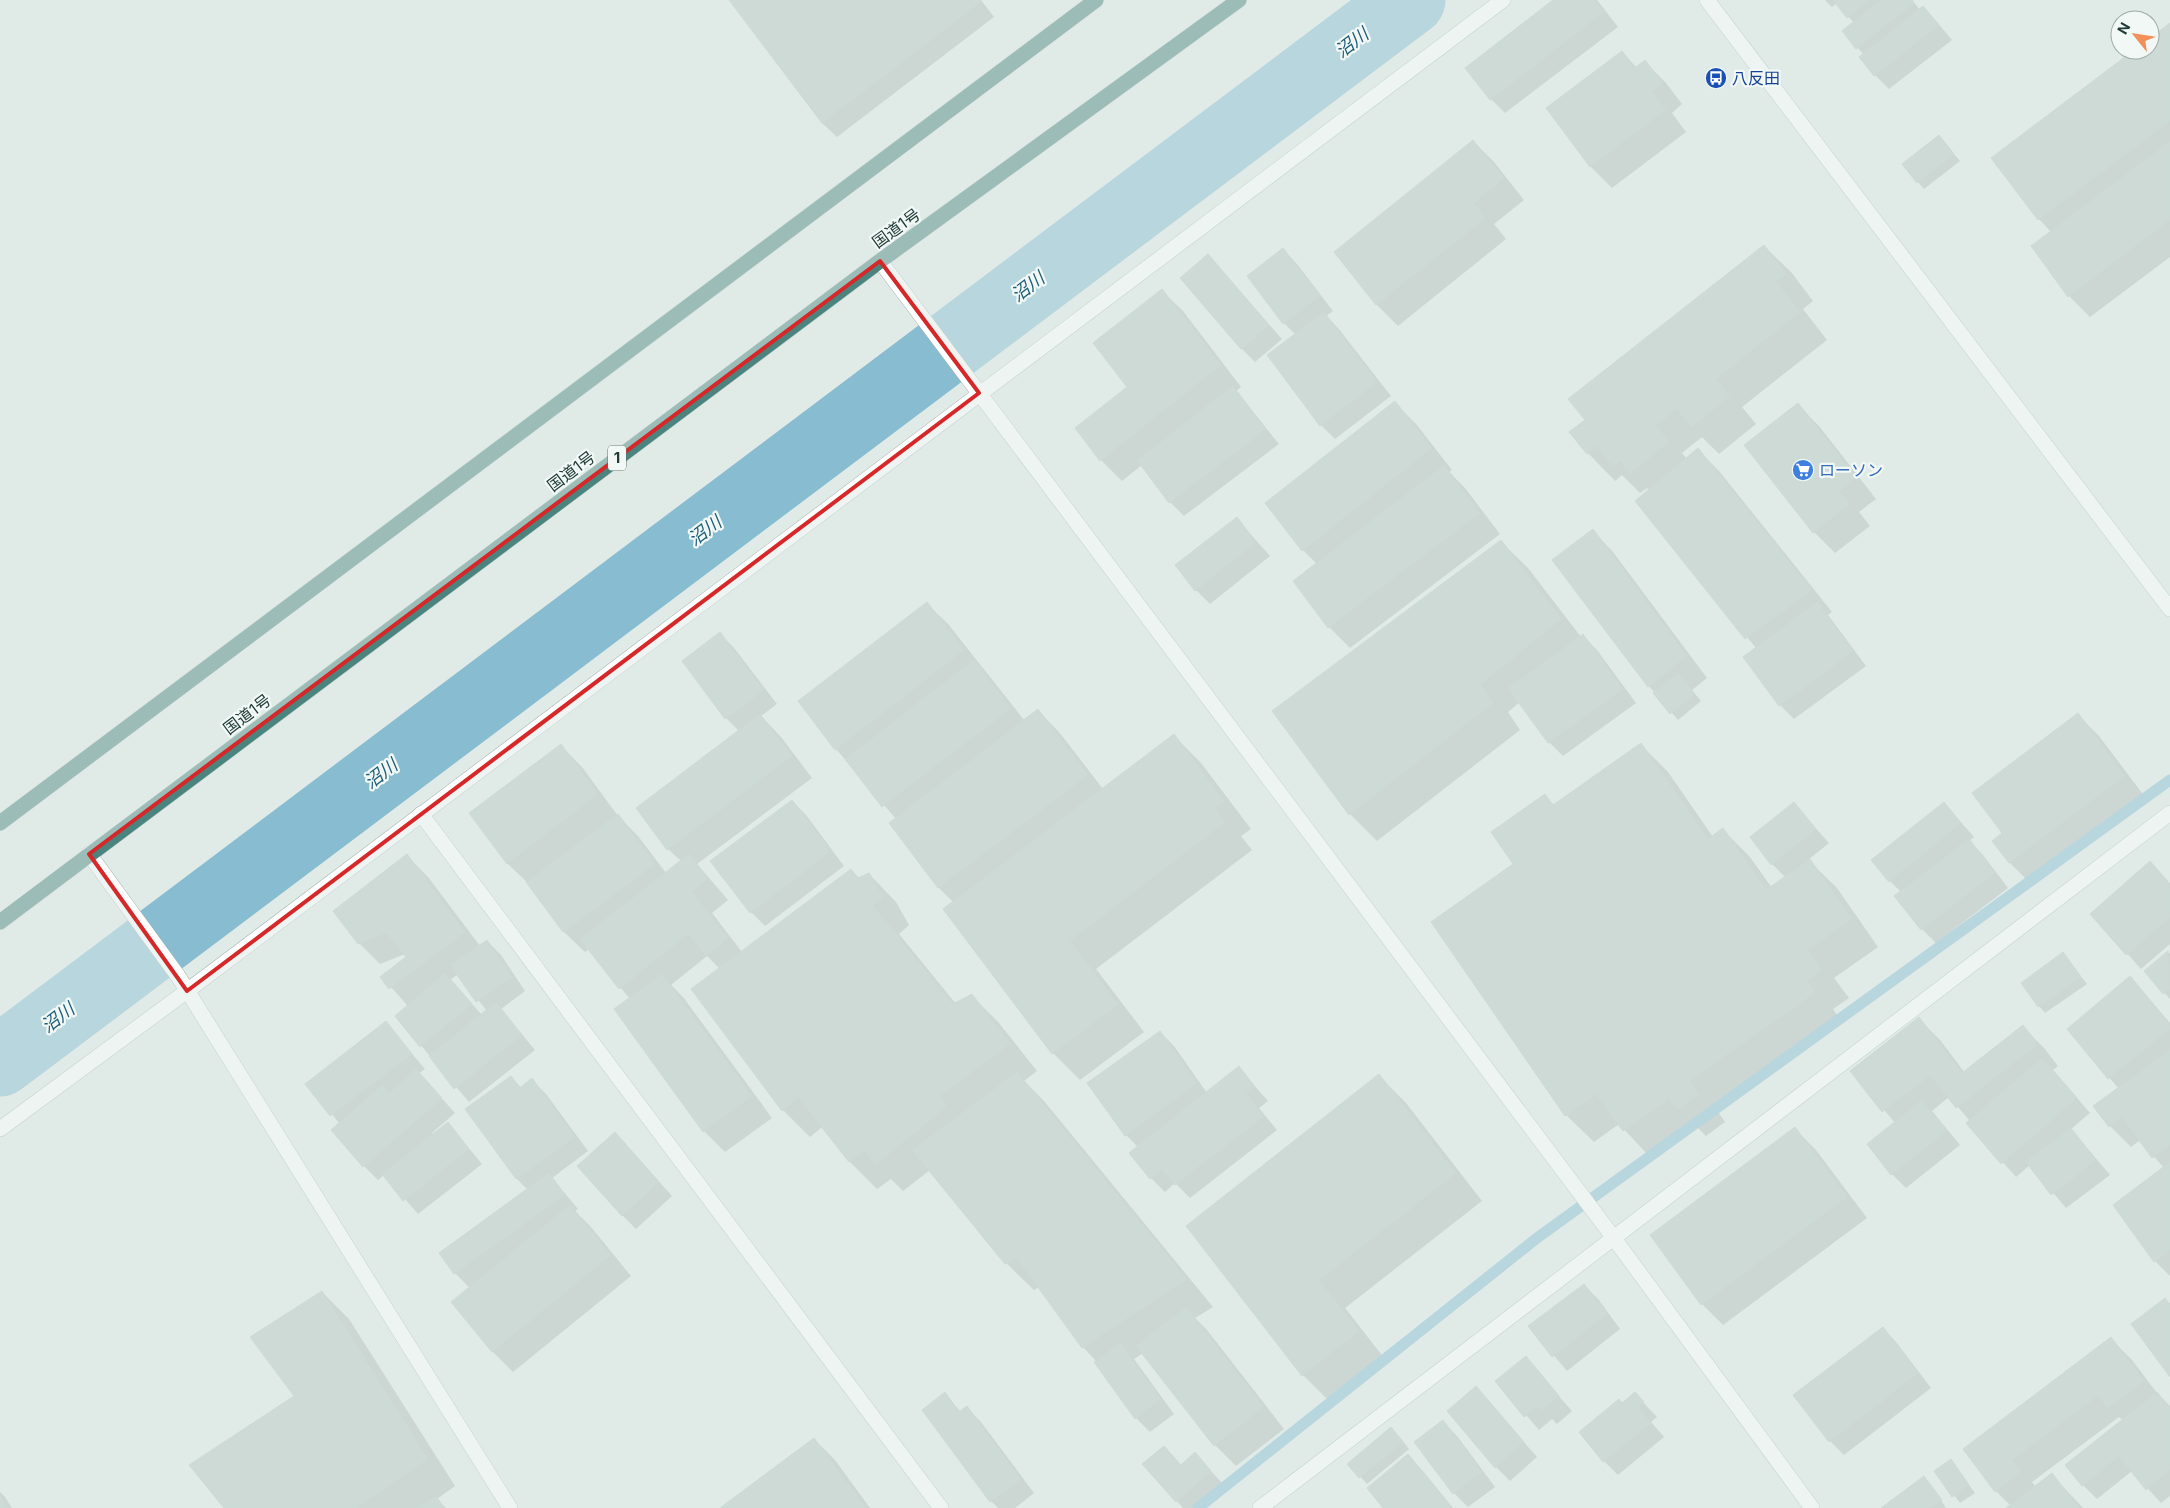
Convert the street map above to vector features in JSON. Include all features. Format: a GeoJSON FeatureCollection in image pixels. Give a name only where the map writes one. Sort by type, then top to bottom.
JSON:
{"type":"FeatureCollection","features":[{"type":"Feature","properties":{"kind":"highway"},"geometry":{"type":"LineString","coordinates":[[0,823],[1096,0]]}},
{"type":"Feature","properties":{"kind":"highway","name":"国道1号"},"geometry":{"type":"LineString","coordinates":[[0,922],[880,261],[1239,0]]}},
{"type":"Feature","properties":{"kind":"street"},"geometry":{"type":"LineString","coordinates":[[0,1129],[187,991],[1503,0]]}},
{"type":"Feature","properties":{"kind":"street"},"geometry":{"type":"LineString","coordinates":[[1707,0],[2170,609]]}},
{"type":"Feature","properties":{"kind":"street"},"geometry":{"type":"LineString","coordinates":[[880,261],[1614,1238],[1812,1508]]}},
{"type":"Feature","properties":{"kind":"street"},"geometry":{"type":"LineString","coordinates":[[1260,1508],[2170,813]]}},
{"type":"Feature","properties":{"kind":"street"},"geometry":{"type":"LineString","coordinates":[[421,814],[941,1508]]}},
{"type":"Feature","properties":{"kind":"street"},"geometry":{"type":"LineString","coordinates":[[89,854],[178,976],[510,1508]]}},
{"type":"Feature","properties":{"kind":"highlighted area"},"geometry":{"type":"Polygon","coordinates":[[[880,261],[979,393],[187,991],[89,854],[880,261]]]}},
{"type":"Feature","properties":{"kind":"building"},"geometry":{"type":"Polygon","coordinates":[[[729,0],[979,0],[981,2],[822,123],[729,0]]]}},
{"type":"Feature","properties":{"kind":"building"},"geometry":{"type":"Polygon","coordinates":[[[1553,0],[1595,0],[1604,12],[1490,100],[1465,68],[1553,0]]]}},
{"type":"Feature","properties":{"kind":"building"},"geometry":{"type":"Polygon","coordinates":[[[1833,0],[1870,0],[1847,18],[1833,0]]]}},
{"type":"Feature","properties":{"kind":"building"},"geometry":{"type":"Polygon","coordinates":[[[1881,0],[1912,0],[1914,3],[1856,49],[1842,31],[1881,0]]]}},
{"type":"Feature","properties":{"kind":"building"},"geometry":{"type":"Polygon","coordinates":[[[1923,6],[1939,25],[1874,76],[1859,57],[1923,6]]]}},
{"type":"Feature","properties":{"kind":"building"},"geometry":{"type":"Polygon","coordinates":[[[2170,23],[2170,121],[2038,220],[1991,158],[2121,60],[2160,60],[2160,30],[2170,23]]]}},
{"type":"Feature","properties":{"kind":"building"},"geometry":{"type":"Polygon","coordinates":[[[1622,51],[1635,68],[1645,60],[1662,83],[1652,91],[1666,110],[1590,167],[1546,108],[1622,51]]]}},
{"type":"Feature","properties":{"kind":"building"},"geometry":{"type":"Polygon","coordinates":[[[1939,135],[1954,154],[1917,183],[1902,164],[1939,135]]]}},
{"type":"Feature","properties":{"kind":"building"},"geometry":{"type":"Polygon","coordinates":[[[1473,140],[1504,178],[1474,203],[1486,218],[1376,305],[1334,252],[1473,140]]]}},
{"type":"Feature","properties":{"kind":"building"},"geometry":{"type":"Polygon","coordinates":[[[2170,141],[2170,220],[2068,297],[2031,246],[2170,141]]]}},
{"type":"Feature","properties":{"kind":"building"},"geometry":{"type":"Polygon","coordinates":[[[1764,245],[1787,274],[1776,281],[1800,312],[1716,379],[1730,396],[1691,427],[1676,409],[1656,425],[1669,442],[1630,473],[1620,461],[1612,466],[1597,446],[1587,454],[1569,432],[1585,420],[1568,399],[1764,245]]]}},
{"type":"Feature","properties":{"kind":"building"},"geometry":{"type":"Polygon","coordinates":[[[1283,248],[1320,296],[1283,324],[1247,276],[1283,248]]]}},
{"type":"Feature","properties":{"kind":"building"},"geometry":{"type":"Polygon","coordinates":[[[1208,254],[1269,325],[1241,349],[1180,278],[1208,254]]]}},
{"type":"Feature","properties":{"kind":"building"},"geometry":{"type":"Polygon","coordinates":[[[1162,289],[1221,365],[1100,461],[1075,428],[1127,387],[1093,343],[1162,289]]]}},
{"type":"Feature","properties":{"kind":"building"},"geometry":{"type":"Polygon","coordinates":[[[1324,312],[1377,382],[1320,426],[1267,355],[1324,312]]]}},
{"type":"Feature","properties":{"kind":"building"},"geometry":{"type":"Polygon","coordinates":[[[1233,386],[1266,429],[1169,503],[1137,460],[1233,386]]]}},
{"type":"Feature","properties":{"kind":"building"},"geometry":{"type":"Polygon","coordinates":[[[1395,401],[1432,448],[1302,551],[1265,503],[1395,401]]]}},
{"type":"Feature","properties":{"kind":"building"},"geometry":{"type":"Polygon","coordinates":[[[1798,403],[1856,477],[1839,491],[1850,504],[1813,533],[1744,445],[1798,403]]]}},
{"type":"Feature","properties":{"kind":"building"},"geometry":{"type":"Polygon","coordinates":[[[1698,448],[1812,590],[1745,639],[1635,501],[1698,448]]]}},
{"type":"Feature","properties":{"kind":"building"},"geometry":{"type":"Polygon","coordinates":[[[1444,465],[1480,513],[1328,628],[1293,581],[1444,465]]]}},
{"type":"Feature","properties":{"kind":"building"},"geometry":{"type":"Polygon","coordinates":[[[1237,517],[1256,542],[1195,591],[1175,565],[1237,517]]]}},
{"type":"Feature","properties":{"kind":"building"},"geometry":{"type":"Polygon","coordinates":[[[1593,529],[1687,656],[1648,687],[1552,560],[1593,529]]]}},
{"type":"Feature","properties":{"kind":"building"},"geometry":{"type":"Polygon","coordinates":[[[1501,540],[1561,619],[1481,684],[1493,703],[1349,815],[1272,711],[1501,540]]]}},
{"type":"Feature","properties":{"kind":"building"},"geometry":{"type":"Polygon","coordinates":[[[927,602],[964,650],[835,750],[798,701],[927,602]]]}},
{"type":"Feature","properties":{"kind":"building"},"geometry":{"type":"Polygon","coordinates":[[[1817,602],[1853,651],[1779,706],[1743,657],[1817,602]]]}},
{"type":"Feature","properties":{"kind":"building"},"geometry":{"type":"Polygon","coordinates":[[[720,632],[764,690],[725,719],[682,661],[720,632]]]}},
{"type":"Feature","properties":{"kind":"building"},"geometry":{"type":"Polygon","coordinates":[[[1583,634],[1623,689],[1548,743],[1508,688],[1583,634]]]}},
{"type":"Feature","properties":{"kind":"building"},"geometry":{"type":"Polygon","coordinates":[[[974,660],[1011,708],[882,807],[845,759],[974,660]]]}},
{"type":"Feature","properties":{"kind":"building"},"geometry":{"type":"Polygon","coordinates":[[[1678,673],[1695,694],[1670,714],[1653,693],[1678,673]]]}},
{"type":"Feature","properties":{"kind":"building"},"geometry":{"type":"Polygon","coordinates":[[[1038,709],[1088,775],[938,888],[889,823],[1038,709]]]}},
{"type":"Feature","properties":{"kind":"building"},"geometry":{"type":"Polygon","coordinates":[[[2078,713],[2125,776],[2009,863],[1992,841],[2002,833],[1972,793],[2078,713]]]}},
{"type":"Feature","properties":{"kind":"building"},"geometry":{"type":"Polygon","coordinates":[[[760,714],[792,756],[667,850],[636,808],[760,714]]]}},
{"type":"Feature","properties":{"kind":"building"},"geometry":{"type":"Polygon","coordinates":[[[1174,734],[1224,801],[1215,808],[1225,822],[1070,941],[1118,1004],[1052,1054],[943,909],[1174,734]]]}},
{"type":"Feature","properties":{"kind":"building"},"geometry":{"type":"Polygon","coordinates":[[[1641,743],[1708,839],[1723,828],[1766,890],[1810,859],[1852,919],[1808,950],[1822,970],[1807,981],[1815,993],[1689,1081],[1699,1094],[1678,1110],[1669,1099],[1623,1131],[1596,1094],[1565,1116],[1431,922],[1513,864],[1491,832],[1545,794],[1553,805],[1641,743]]]}},
{"type":"Feature","properties":{"kind":"building"},"geometry":{"type":"Polygon","coordinates":[[[561,744],[598,794],[507,864],[469,813],[561,744]]]}},
{"type":"Feature","properties":{"kind":"building"},"geometry":{"type":"Polygon","coordinates":[[[792,800],[831,851],[750,913],[710,861],[792,800]]]}},
{"type":"Feature","properties":{"kind":"building"},"geometry":{"type":"Polygon","coordinates":[[[1794,802],[1816,829],[1771,865],[1750,837],[1794,802]]]}},
{"type":"Feature","properties":{"kind":"building"},"geometry":{"type":"Polygon","coordinates":[[[1944,802],[1961,823],[1889,882],[1871,860],[1944,802]]]}},
{"type":"Feature","properties":{"kind":"building"},"geometry":{"type":"Polygon","coordinates":[[[618,814],[655,864],[563,932],[526,882],[618,814]]]}},
{"type":"Feature","properties":{"kind":"building"},"geometry":{"type":"Polygon","coordinates":[[[1969,839],[1995,873],[1921,930],[1894,896],[1969,839]]]}},
{"type":"Feature","properties":{"kind":"building"},"geometry":{"type":"Polygon","coordinates":[[[407,854],[465,932],[389,989],[380,977],[406,957],[387,933],[358,944],[333,911],[407,854]]]}},
{"type":"Feature","properties":{"kind":"building"},"geometry":{"type":"Polygon","coordinates":[[[689,854],[708,878],[692,892],[728,938],[706,956],[688,934],[619,989],[580,939],[689,854]]]}},
{"type":"Feature","properties":{"kind":"building"},"geometry":{"type":"Polygon","coordinates":[[[2150,861],[2170,884],[2170,918],[2126,955],[2090,914],[2150,861]]]}},
{"type":"Feature","properties":{"kind":"building"},"geometry":{"type":"Polygon","coordinates":[[[851,869],[858,878],[869,873],[883,897],[873,906],[953,1004],[972,994],[1010,1044],[941,1095],[946,1107],[875,1165],[865,1151],[849,1162],[798,1097],[782,1111],[691,989],[851,869]]]}},
{"type":"Feature","properties":{"kind":"building"},"geometry":{"type":"Polygon","coordinates":[[[487,940],[512,977],[476,1002],[450,965],[487,940]]]}},
{"type":"Feature","properties":{"kind":"building"},"geometry":{"type":"Polygon","coordinates":[[[2168,951],[2170,989],[2163,994],[2144,971],[2168,951]]]}},
{"type":"Feature","properties":{"kind":"building"},"geometry":{"type":"Polygon","coordinates":[[[2063,952],[2081,977],[2038,1007],[2021,983],[2063,952]]]}},
{"type":"Feature","properties":{"kind":"building"},"geometry":{"type":"Polygon","coordinates":[[[445,973],[472,1004],[420,1047],[395,1016],[445,973]]]}},
{"type":"Feature","properties":{"kind":"building"},"geometry":{"type":"Polygon","coordinates":[[[662,974],[752,1096],[703,1132],[614,1009],[662,974]]]}},
{"type":"Feature","properties":{"kind":"building"},"geometry":{"type":"Polygon","coordinates":[[[2130,976],[2170,1024],[2170,1029],[2108,1079],[2067,1029],[2130,976]]]}},
{"type":"Feature","properties":{"kind":"building"},"geometry":{"type":"Polygon","coordinates":[[[496,1002],[522,1035],[454,1089],[429,1056],[496,1002]]]}},
{"type":"Feature","properties":{"kind":"building"},"geometry":{"type":"Polygon","coordinates":[[[1919,1017],[1962,1073],[2023,1025],[2038,1044],[1956,1108],[1930,1075],[1882,1112],[1850,1071],[1919,1017]]]}},
{"type":"Feature","properties":{"kind":"building"},"geometry":{"type":"Polygon","coordinates":[[[386,1021],[412,1054],[330,1116],[305,1084],[386,1021]]]}},
{"type":"Feature","properties":{"kind":"building"},"geometry":{"type":"Polygon","coordinates":[[[1160,1031],[1197,1083],[1125,1136],[1087,1083],[1160,1031]]]}},
{"type":"Feature","properties":{"kind":"building"},"geometry":{"type":"Polygon","coordinates":[[[2170,1050],[2170,1145],[2152,1158],[2122,1117],[2109,1127],[2093,1106],[2170,1050]]]}},
{"type":"Feature","properties":{"kind":"building"},"geometry":{"type":"Polygon","coordinates":[[[2042,1058],[2077,1098],[2001,1164],[1966,1123],[2042,1058]]]}},
{"type":"Feature","properties":{"kind":"building"},"geometry":{"type":"Polygon","coordinates":[[[1239,1066],[1254,1086],[1246,1093],[1264,1116],[1175,1185],[1162,1169],[1150,1179],[1129,1153],[1239,1066]]]}},
{"type":"Feature","properties":{"kind":"building"},"geometry":{"type":"Polygon","coordinates":[[[416,1069],[442,1098],[363,1167],[331,1130],[382,1085],[389,1093],[416,1069]]]}},
{"type":"Feature","properties":{"kind":"building"},"geometry":{"type":"Polygon","coordinates":[[[1017,1072],[1187,1279],[1082,1348],[1016,1257],[1005,1264],[912,1150],[1017,1072]]]}},
{"type":"Feature","properties":{"kind":"building"},"geometry":{"type":"Polygon","coordinates":[[[1379,1074],[1456,1173],[1319,1280],[1359,1331],[1302,1376],[1186,1226],[1379,1074]]]}},
{"type":"Feature","properties":{"kind":"building"},"geometry":{"type":"Polygon","coordinates":[[[511,1076],[520,1088],[532,1078],[575,1137],[516,1179],[465,1109],[511,1076]]]}},
{"type":"Feature","properties":{"kind":"building"},"geometry":{"type":"Polygon","coordinates":[[[1922,1100],[1947,1131],[1891,1175],[1867,1144],[1922,1100]]]}},
{"type":"Feature","properties":{"kind":"building"},"geometry":{"type":"Polygon","coordinates":[[[448,1122],[469,1149],[403,1201],[382,1174],[448,1122]]]}},
{"type":"Feature","properties":{"kind":"building"},"geometry":{"type":"Polygon","coordinates":[[[1795,1127],[1847,1197],[1701,1305],[1650,1235],[1795,1127]]]}},
{"type":"Feature","properties":{"kind":"building"},"geometry":{"type":"Polygon","coordinates":[[[2071,1128],[2096,1160],[2051,1195],[2026,1162],[2071,1128]]]}},
{"type":"Feature","properties":{"kind":"building"},"geometry":{"type":"Polygon","coordinates":[[[615,1132],[659,1182],[622,1216],[577,1166],[615,1132]]]}},
{"type":"Feature","properties":{"kind":"building"},"geometry":{"type":"Polygon","coordinates":[[[2170,1162],[2170,1250],[2154,1262],[2113,1205],[2170,1162]]]}},
{"type":"Feature","properties":{"kind":"building"},"geometry":{"type":"Polygon","coordinates":[[[549,1173],[565,1195],[454,1274],[439,1253],[549,1173]]]}},
{"type":"Feature","properties":{"kind":"building"},"geometry":{"type":"Polygon","coordinates":[[[570,1205],[611,1255],[492,1352],[451,1302],[570,1205]]]}},
{"type":"Feature","properties":{"kind":"building"},"geometry":{"type":"Polygon","coordinates":[[[1584,1284],[1607,1314],[1552,1357],[1528,1326],[1584,1284]]]}},
{"type":"Feature","properties":{"kind":"building"},"geometry":{"type":"Polygon","coordinates":[[[322,1291],[428,1459],[356,1508],[224,1508],[189,1465],[294,1396],[250,1337],[322,1291]]]}},
{"type":"Feature","properties":{"kind":"building"},"geometry":{"type":"Polygon","coordinates":[[[2165,1298],[2170,1304],[2170,1377],[2131,1324],[2165,1298]]]}},
{"type":"Feature","properties":{"kind":"building"},"geometry":{"type":"Polygon","coordinates":[[[1186,1307],[1264,1407],[1214,1446],[1136,1346],[1186,1307]]]}},
{"type":"Feature","properties":{"kind":"building"},"geometry":{"type":"Polygon","coordinates":[[[1883,1327],[1918,1373],[1829,1442],[1793,1395],[1883,1327]]]}},
{"type":"Feature","properties":{"kind":"building"},"geometry":{"type":"Polygon","coordinates":[[[2111,1337],[2144,1381],[2108,1408],[2098,1395],[2012,1460],[2021,1472],[1995,1492],[1963,1449],[2111,1337]]]}},
{"type":"Feature","properties":{"kind":"building"},"geometry":{"type":"Polygon","coordinates":[[[1120,1343],[1161,1399],[1135,1419],[1094,1362],[1120,1343]]]}},
{"type":"Feature","properties":{"kind":"building"},"geometry":{"type":"Polygon","coordinates":[[[1526,1356],[1559,1396],[1542,1410],[1538,1406],[1524,1417],[1495,1381],[1526,1356]]]}},
{"type":"Feature","properties":{"kind":"building"},"geometry":{"type":"Polygon","coordinates":[[[1476,1386],[1524,1442],[1495,1468],[1447,1411],[1476,1386]]]}},
{"type":"Feature","properties":{"kind":"building"},"geometry":{"type":"Polygon","coordinates":[[[945,1392],[959,1412],[967,1406],[1021,1479],[990,1502],[922,1410],[945,1392]]]}},
{"type":"Feature","properties":{"kind":"building"},"geometry":{"type":"Polygon","coordinates":[[[1635,1392],[1644,1402],[1638,1407],[1651,1423],[1603,1462],[1579,1432],[1619,1399],[1622,1403],[1635,1392]]]}},
{"type":"Feature","properties":{"kind":"building"},"geometry":{"type":"Polygon","coordinates":[[[2157,1392],[2170,1408],[2170,1470],[2146,1490],[2119,1456],[2082,1486],[2065,1465],[2157,1392]]]}},
{"type":"Feature","properties":{"kind":"building"},"geometry":{"type":"Polygon","coordinates":[[[1443,1420],[1482,1472],[1453,1494],[1414,1442],[1443,1420]]]}},
{"type":"Feature","properties":{"kind":"building"},"geometry":{"type":"Polygon","coordinates":[[[1391,1427],[1403,1442],[1359,1478],[1347,1464],[1391,1427]]]}},
{"type":"Feature","properties":{"kind":"building"},"geometry":{"type":"Polygon","coordinates":[[[814,1438],[866,1508],[720,1508],[814,1438]]]}},
{"type":"Feature","properties":{"kind":"building"},"geometry":{"type":"Polygon","coordinates":[[[1164,1446],[1181,1465],[1195,1452],[1211,1471],[1176,1502],[1142,1464],[1164,1446]]]}},
{"type":"Feature","properties":{"kind":"building"},"geometry":{"type":"Polygon","coordinates":[[[1408,1454],[1452,1508],[1383,1508],[1367,1488],[1408,1454]]]}},
{"type":"Feature","properties":{"kind":"building"},"geometry":{"type":"Polygon","coordinates":[[[1951,1459],[1969,1485],[1952,1497],[1934,1471],[1951,1459]]]}},
{"type":"Feature","properties":{"kind":"building"},"geometry":{"type":"Polygon","coordinates":[[[2052,1473],[2079,1508],[2006,1508],[2052,1473]]]}},
{"type":"Feature","properties":{"kind":"building"},"geometry":{"type":"Polygon","coordinates":[[[1924,1476],[1942,1500],[1931,1508],[1881,1508],[1924,1476]]]}},
{"type":"Feature","properties":{"kind":"building"},"geometry":{"type":"Polygon","coordinates":[[[0,1495],[8,1508],[0,1508],[0,1495]]]}},
{"type":"Feature","properties":{"kind":"building"},"geometry":{"type":"Polygon","coordinates":[[[436,1496],[444,1508],[417,1508],[436,1496]]]}},
{"type":"Feature","properties":{"kind":"waterway","name":"沼川"},"geometry":{"type":"LineString","coordinates":[[0,1061],[1410,0]]}},
{"type":"Feature","properties":{"kind":"waterway"},"geometry":{"type":"LineString","coordinates":[[1198,1508],[1537,1238],[2170,780]]}},
{"type":"Feature","properties":{"kind":"place","name":"八反田"},"geometry":{"type":"Point","coordinates":[1716,78]}},
{"type":"Feature","properties":{"kind":"place","name":"ローソン"},"geometry":{"type":"Point","coordinates":[1803,470]}}]}
